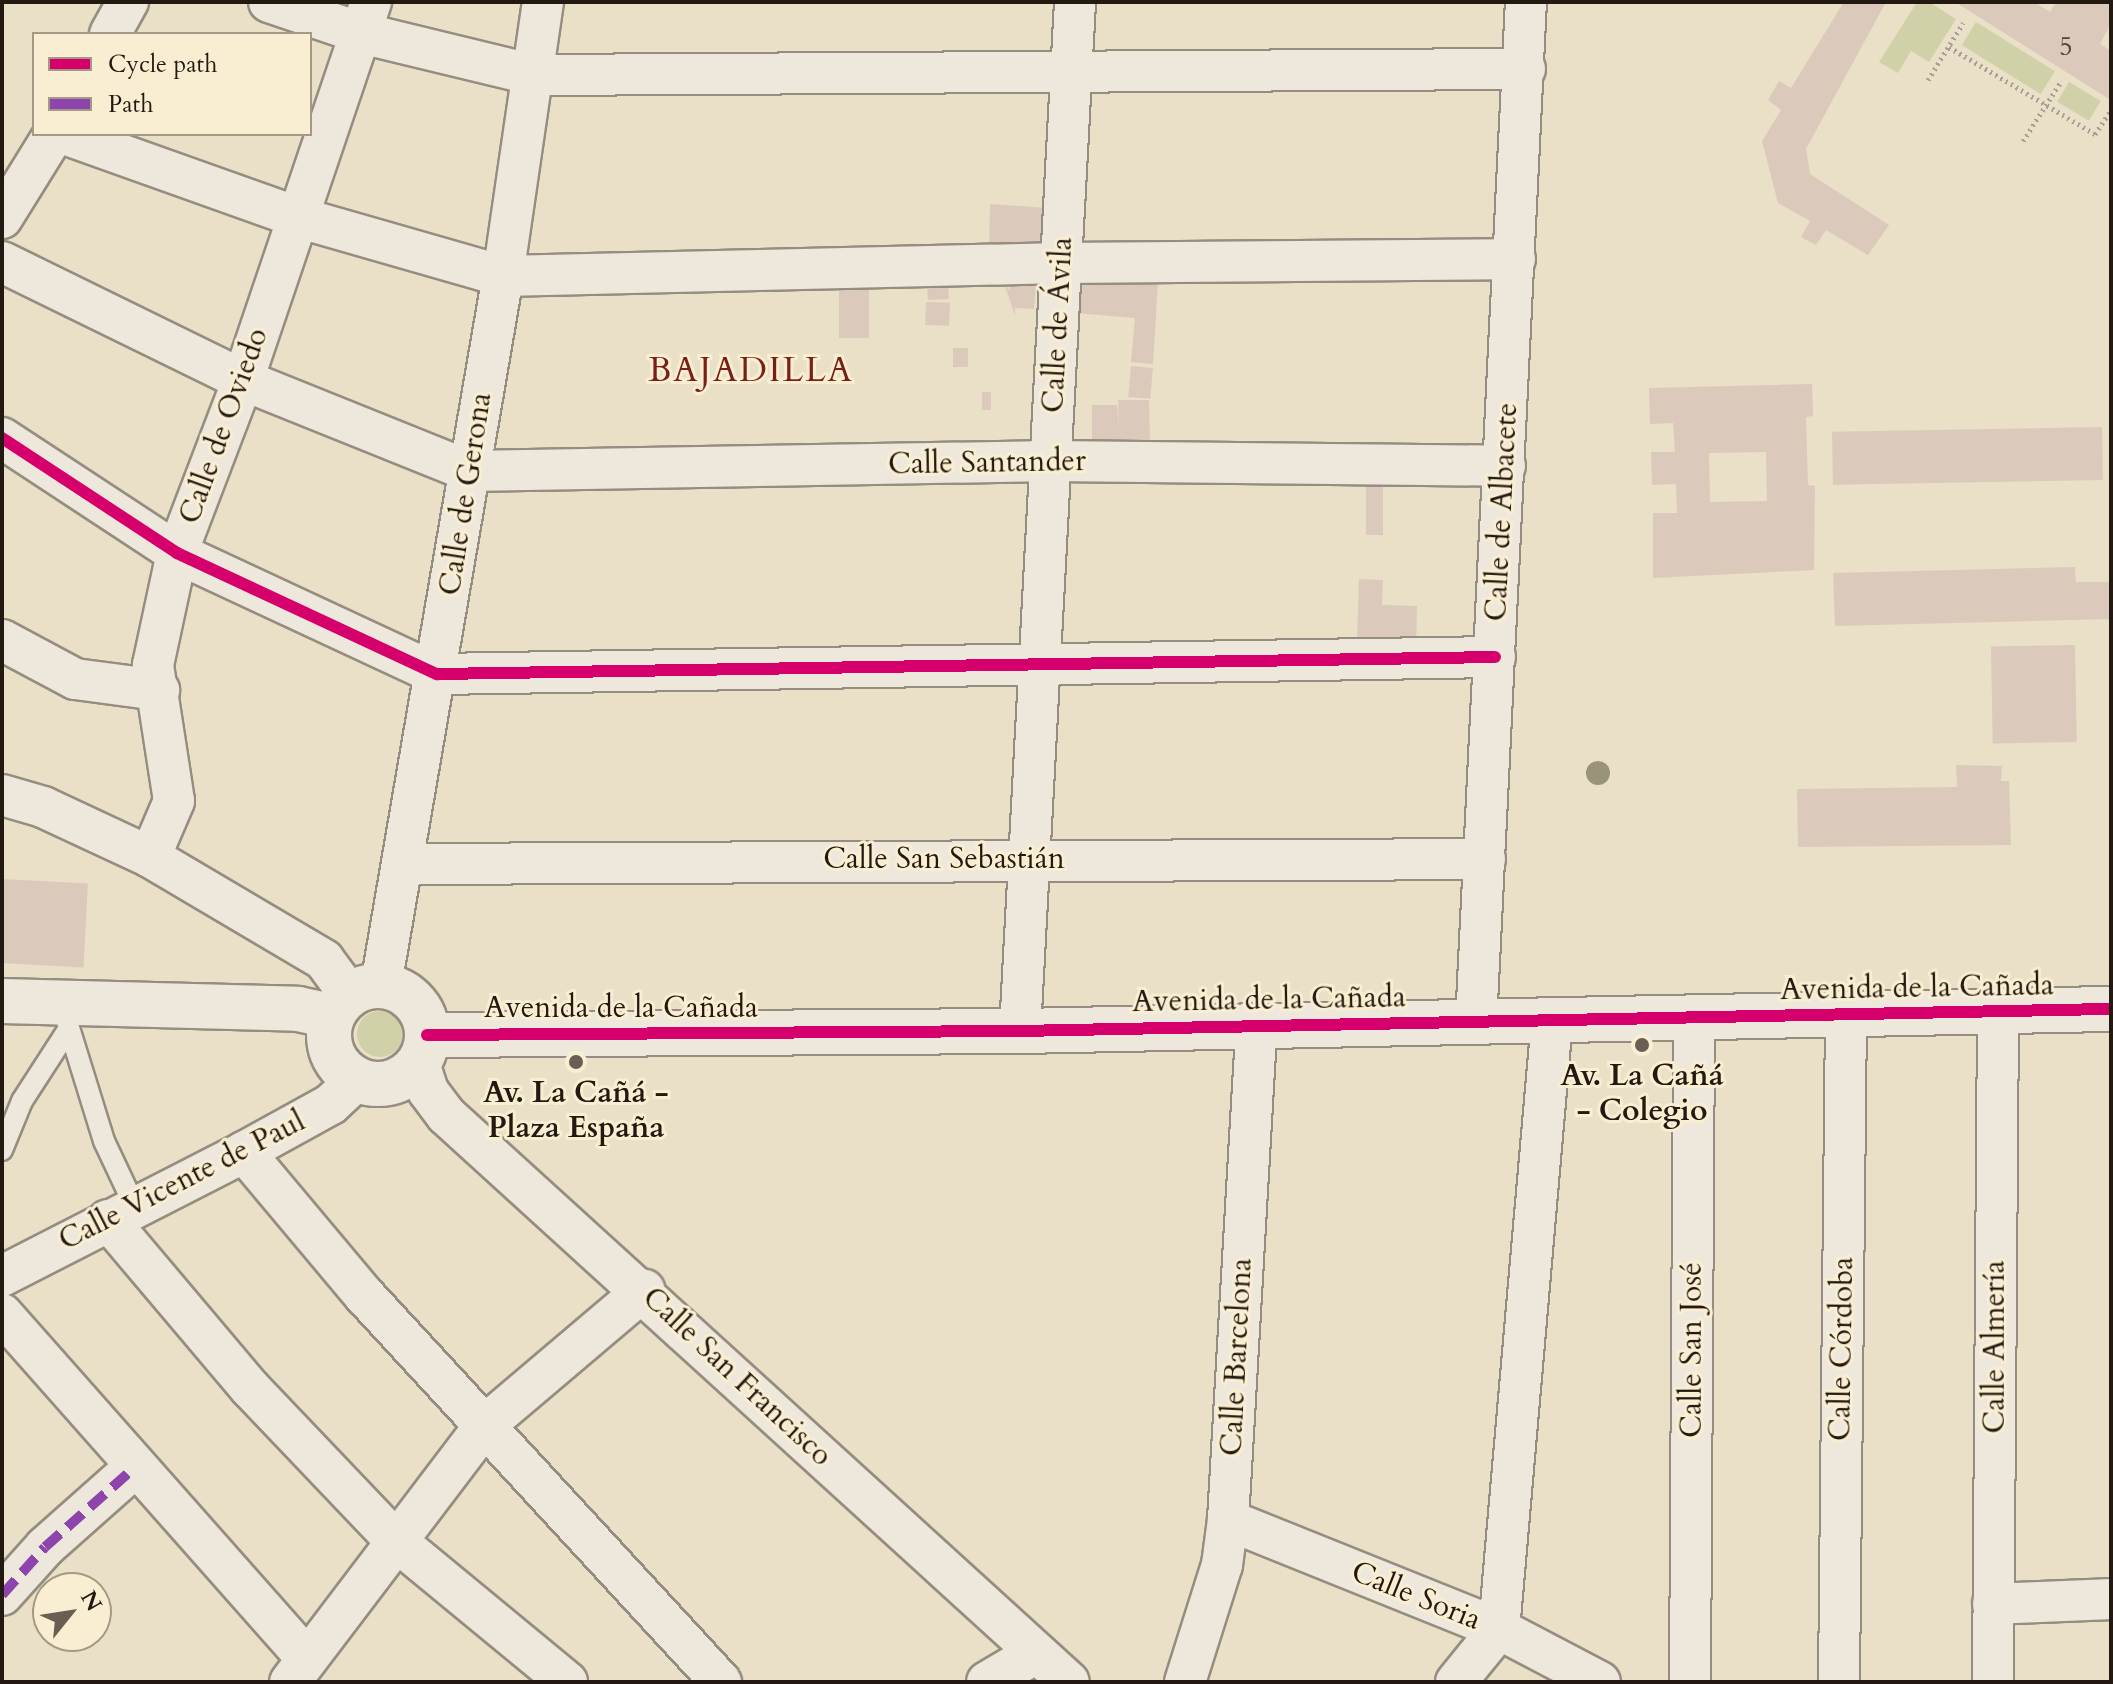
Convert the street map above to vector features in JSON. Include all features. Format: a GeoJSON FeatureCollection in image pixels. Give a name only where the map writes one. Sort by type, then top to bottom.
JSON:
{"type":"FeatureCollection","features":[{"type":"Feature","properties":{"kind":"street"},"geometry":{"type":"LineString","coordinates":[[111,32],[128,2]]}},
{"type":"Feature","properties":{"kind":"street"},"geometry":{"type":"LineString","coordinates":[[269,2],[366,18],[535,75],[1525,69]]}},
{"type":"Feature","properties":{"kind":"street","name":"Calle de Gerona"},"geometry":{"type":"LineString","coordinates":[[354,998],[403,864],[503,276],[535,75],[543,2]]}},
{"type":"Feature","properties":{"kind":"street","name":"Calle de Ávila"},"geometry":{"type":"LineString","coordinates":[[1020,1031],[1075,2]]}},
{"type":"Feature","properties":{"kind":"street","name":"Calle de Albacete"},"geometry":{"type":"LineString","coordinates":[[1476,1023],[1526,2]]}},
{"type":"Feature","properties":{"kind":"street","name":"Calle de Oviedo"},"geometry":{"type":"LineString","coordinates":[[150,857],[174,801],[153,665],[177,553],[243,380],[366,18]]}},
{"type":"Feature","properties":{"kind":"street"},"geometry":{"type":"LineString","coordinates":[[2,218],[53,136]]}},
{"type":"Feature","properties":{"kind":"street"},"geometry":{"type":"LineString","coordinates":[[70,136],[297,217],[503,276],[1061,263],[1515,259]]}},
{"type":"Feature","properties":{"kind":"street"},"geometry":{"type":"LineString","coordinates":[[2,262],[243,380],[469,471]]}},
{"type":"Feature","properties":{"kind":"street"},"geometry":{"type":"LineString","coordinates":[[2,438],[177,553],[437,674],[1495,657]]}},
{"type":"Feature","properties":{"kind":"street","name":"Calle Santander"},"geometry":{"type":"LineString","coordinates":[[469,471],[1051,461],[1505,466]]}},
{"type":"Feature","properties":{"kind":"street"},"geometry":{"type":"LineString","coordinates":[[2,640],[75,679],[159,690]]}},
{"type":"Feature","properties":{"kind":"street"},"geometry":{"type":"LineString","coordinates":[[2,795],[43,807],[150,857],[324,960],[354,998]]}},
{"type":"Feature","properties":{"kind":"street","name":"Calle San Sebastián"},"geometry":{"type":"LineString","coordinates":[[403,864],[1029,858],[1485,859]]}},
{"type":"Feature","properties":{"kind":"street"},"geometry":{"type":"LineString","coordinates":[[2,1001],[63,1018],[298,1009],[354,998],[409,996],[425,1020],[423,1049],[391,1083],[357,1080],[335,1060],[328,1031],[354,998]]}},
{"type":"Feature","properties":{"kind":"street","name":"Avenida de la Cañada"},"geometry":{"type":"LineString","coordinates":[[423,1049],[1020,1031],[2111,1009]]}},
{"type":"Feature","properties":{"kind":"street","name":"Calle Almería"},"geometry":{"type":"LineString","coordinates":[[1993,1682],[1998,1013]]}},
{"type":"Feature","properties":{"kind":"street","name":"Calle Córdoba"},"geometry":{"type":"LineString","coordinates":[[1839,1682],[1846,1016]]}},
{"type":"Feature","properties":{"kind":"street","name":"Calle San José"},"geometry":{"type":"LineString","coordinates":[[1690,1682],[1694,1018]]}},
{"type":"Feature","properties":{"kind":"street"},"geometry":{"type":"LineString","coordinates":[[1456,1682],[1499,1629],[1552,1021]]}},
{"type":"Feature","properties":{"kind":"street","name":"Calle Barcelona"},"geometry":{"type":"LineString","coordinates":[[1185,1682],[1222,1565],[1228,1520],[1256,1027]]}},
{"type":"Feature","properties":{"kind":"street","name":"Calle San Francisco"},"geometry":{"type":"LineString","coordinates":[[423,1049],[428,1091],[446,1115],[644,1290],[1069,1682]]}},
{"type":"Feature","properties":{"kind":"street","name":"Calle Vicente de Paul"},"geometry":{"type":"LineString","coordinates":[[2,1276],[331,1104],[357,1080]]}},
{"type":"Feature","properties":{"kind":"street"},"geometry":{"type":"LineString","coordinates":[[244,1152],[365,1296],[721,1682]]}},
{"type":"Feature","properties":{"kind":"street"},"geometry":{"type":"LineString","coordinates":[[121,1214],[250,1388],[395,1540],[567,1682]]}},
{"type":"Feature","properties":{"kind":"street"},"geometry":{"type":"LineString","coordinates":[[2,1314],[134,1468],[297,1669],[485,1425],[644,1290]]}},
{"type":"Feature","properties":{"kind":"street"},"geometry":{"type":"LineString","coordinates":[[2,1595],[45,1547],[134,1468]]}},
{"type":"Feature","properties":{"kind":"street","name":"Calle Soria"},"geometry":{"type":"LineString","coordinates":[[1228,1520],[1499,1629],[1600,1682]]}},
{"type":"Feature","properties":{"kind":"street"},"geometry":{"type":"LineString","coordinates":[[1993,1604],[2111,1599]]}},
{"type":"Feature","properties":{"kind":"street"},"geometry":{"type":"LineString","coordinates":[[987,1682],[1036,1653]]}},
{"type":"Feature","properties":{"kind":"lane"},"geometry":{"type":"LineString","coordinates":[[2,1150],[22,1101],[63,1018]]}},
{"type":"Feature","properties":{"kind":"lane"},"geometry":{"type":"LineString","coordinates":[[63,1018],[104,1141],[121,1214]]}},
{"type":"Feature","properties":{"kind":"path"},"geometry":{"type":"LineString","coordinates":[[1928,80],[1963,23]]}},
{"type":"Feature","properties":{"kind":"path"},"geometry":{"type":"LineString","coordinates":[[1949,47],[2095,134],[2111,110]]}},
{"type":"Feature","properties":{"kind":"path"},"geometry":{"type":"LineString","coordinates":[[2023,141],[2062,80]]}},
{"type":"Feature","properties":{"kind":"green space"},"geometry":{"type":"Polygon","coordinates":[[[1917,2],[1929,2],[1956,19],[1929,62],[1911,51],[1898,73],[1879,62],[1917,2]]]}},
{"type":"Feature","properties":{"kind":"green space"},"geometry":{"type":"Polygon","coordinates":[[[1976,22],[2055,71],[2041,94],[1962,45],[1976,22]]]}},
{"type":"Feature","properties":{"kind":"green space"},"geometry":{"type":"Polygon","coordinates":[[[2069,82],[2101,101],[2089,121],[2057,102],[2069,82]]]}},
{"type":"Feature","properties":{"kind":"green space"},"geometry":{"type":"Polygon","coordinates":[[[380,1011],[397,1017],[403,1034],[397,1051],[380,1057],[363,1051],[357,1034],[363,1017],[380,1011]]]}},
{"type":"Feature","properties":{"kind":"building"},"geometry":{"type":"Polygon","coordinates":[[[1838,2],[1886,2],[1806,149],[1810,174],[1889,225],[1868,255],[1826,230],[1816,245],[1801,237],[1810,221],[1778,203],[1762,141],[1781,110],[1768,100],[1779,81],[1791,88],[1842,5],[1838,2]]]}},
{"type":"Feature","properties":{"kind":"building"},"geometry":{"type":"Polygon","coordinates":[[[1955,2],[2034,2],[2050,12],[2056,2],[2111,2],[2111,23],[2100,44],[2111,51],[2111,96],[2109,99],[1955,2]]]}},
{"type":"Feature","properties":{"kind":"building"},"geometry":{"type":"Polygon","coordinates":[[[990,204],[1048,208],[1046,249],[989,252],[990,204]]]}},
{"type":"Feature","properties":{"kind":"building"},"geometry":{"type":"Polygon","coordinates":[[[1104,278],[1158,281],[1153,364],[1131,362],[1135,318],[1076,313],[1078,282],[1104,284],[1104,278]]]}},
{"type":"Feature","properties":{"kind":"building"},"geometry":{"type":"Polygon","coordinates":[[[948,282],[949,299],[928,300],[927,283],[948,282]]]}},
{"type":"Feature","properties":{"kind":"building"},"geometry":{"type":"Polygon","coordinates":[[[1010,282],[1036,283],[1034,309],[1015,308],[1015,316],[1005,286],[1010,290],[1010,282]]]}},
{"type":"Feature","properties":{"kind":"building"},"geometry":{"type":"Polygon","coordinates":[[[839,285],[869,285],[869,338],[839,338],[839,285]]]}},
{"type":"Feature","properties":{"kind":"building"},"geometry":{"type":"Polygon","coordinates":[[[926,302],[950,303],[949,326],[925,325],[926,302]]]}},
{"type":"Feature","properties":{"kind":"building"},"geometry":{"type":"Polygon","coordinates":[[[953,348],[968,348],[968,367],[953,367],[953,348]]]}},
{"type":"Feature","properties":{"kind":"building"},"geometry":{"type":"Polygon","coordinates":[[[1131,366],[1153,368],[1150,399],[1128,397],[1131,366]]]}},
{"type":"Feature","properties":{"kind":"building"},"geometry":{"type":"Polygon","coordinates":[[[1812,384],[1813,416],[1806,417],[1808,485],[1815,486],[1814,570],[1653,578],[1653,513],[1677,513],[1676,484],[1652,485],[1651,452],[1675,452],[1673,423],[1650,424],[1649,388],[1812,384]],[[1766,452],[1709,453],[1710,502],[1767,501],[1766,452]]]}},
{"type":"Feature","properties":{"kind":"building"},"geometry":{"type":"Polygon","coordinates":[[[982,392],[991,392],[991,410],[982,410],[982,392]]]}},
{"type":"Feature","properties":{"kind":"building"},"geometry":{"type":"Polygon","coordinates":[[[1118,400],[1149,400],[1150,446],[1092,446],[1092,405],[1117,405],[1119,427],[1118,400]]]}},
{"type":"Feature","properties":{"kind":"building"},"geometry":{"type":"Polygon","coordinates":[[[2102,427],[2103,480],[1833,485],[1832,432],[2102,427]]]}},
{"type":"Feature","properties":{"kind":"building"},"geometry":{"type":"Polygon","coordinates":[[[1366,478],[1383,478],[1383,535],[1366,535],[1366,478]]]}},
{"type":"Feature","properties":{"kind":"building"},"geometry":{"type":"Polygon","coordinates":[[[2075,567],[2076,582],[2111,582],[2111,619],[1835,626],[1833,573],[2075,567]]]}},
{"type":"Feature","properties":{"kind":"building"},"geometry":{"type":"Polygon","coordinates":[[[1359,579],[1383,580],[1382,605],[1417,606],[1416,644],[1357,642],[1359,579]]]}},
{"type":"Feature","properties":{"kind":"building"},"geometry":{"type":"Polygon","coordinates":[[[2075,645],[2077,742],[1993,743],[1991,646],[2075,645]]]}},
{"type":"Feature","properties":{"kind":"building"},"geometry":{"type":"Polygon","coordinates":[[[1956,765],[2002,766],[2001,781],[2009,781],[2011,845],[1798,847],[1797,789],[1957,787],[1956,765]]]}},
{"type":"Feature","properties":{"kind":"building"},"geometry":{"type":"Polygon","coordinates":[[[2,879],[88,884],[83,967],[2,963],[2,879]]]}},
{"type":"Feature","properties":{"kind":"marked path"},"geometry":{"type":"LineString","coordinates":[[2,1595],[45,1547],[134,1468]]}},
{"type":"Feature","properties":{"kind":"cycle path"},"geometry":{"type":"LineString","coordinates":[[2,438],[177,553],[437,674],[1495,657]]}},
{"type":"Feature","properties":{"kind":"cycle path"},"geometry":{"type":"LineString","coordinates":[[427,1035],[1020,1031],[2111,1009]]}},
{"type":"Feature","properties":{"kind":"place","name":"Av. La Cañá - Colegio"},"geometry":{"type":"Point","coordinates":[1642,1045]}},
{"type":"Feature","properties":{"kind":"place","name":"Av. La Cañá - Plaza España"},"geometry":{"type":"Point","coordinates":[576,1062]}},
{"type":"Feature","properties":{"kind":"district","name":"BAJADILLA"},"geometry":{"type":"Point","coordinates":[751,371]}}]}
